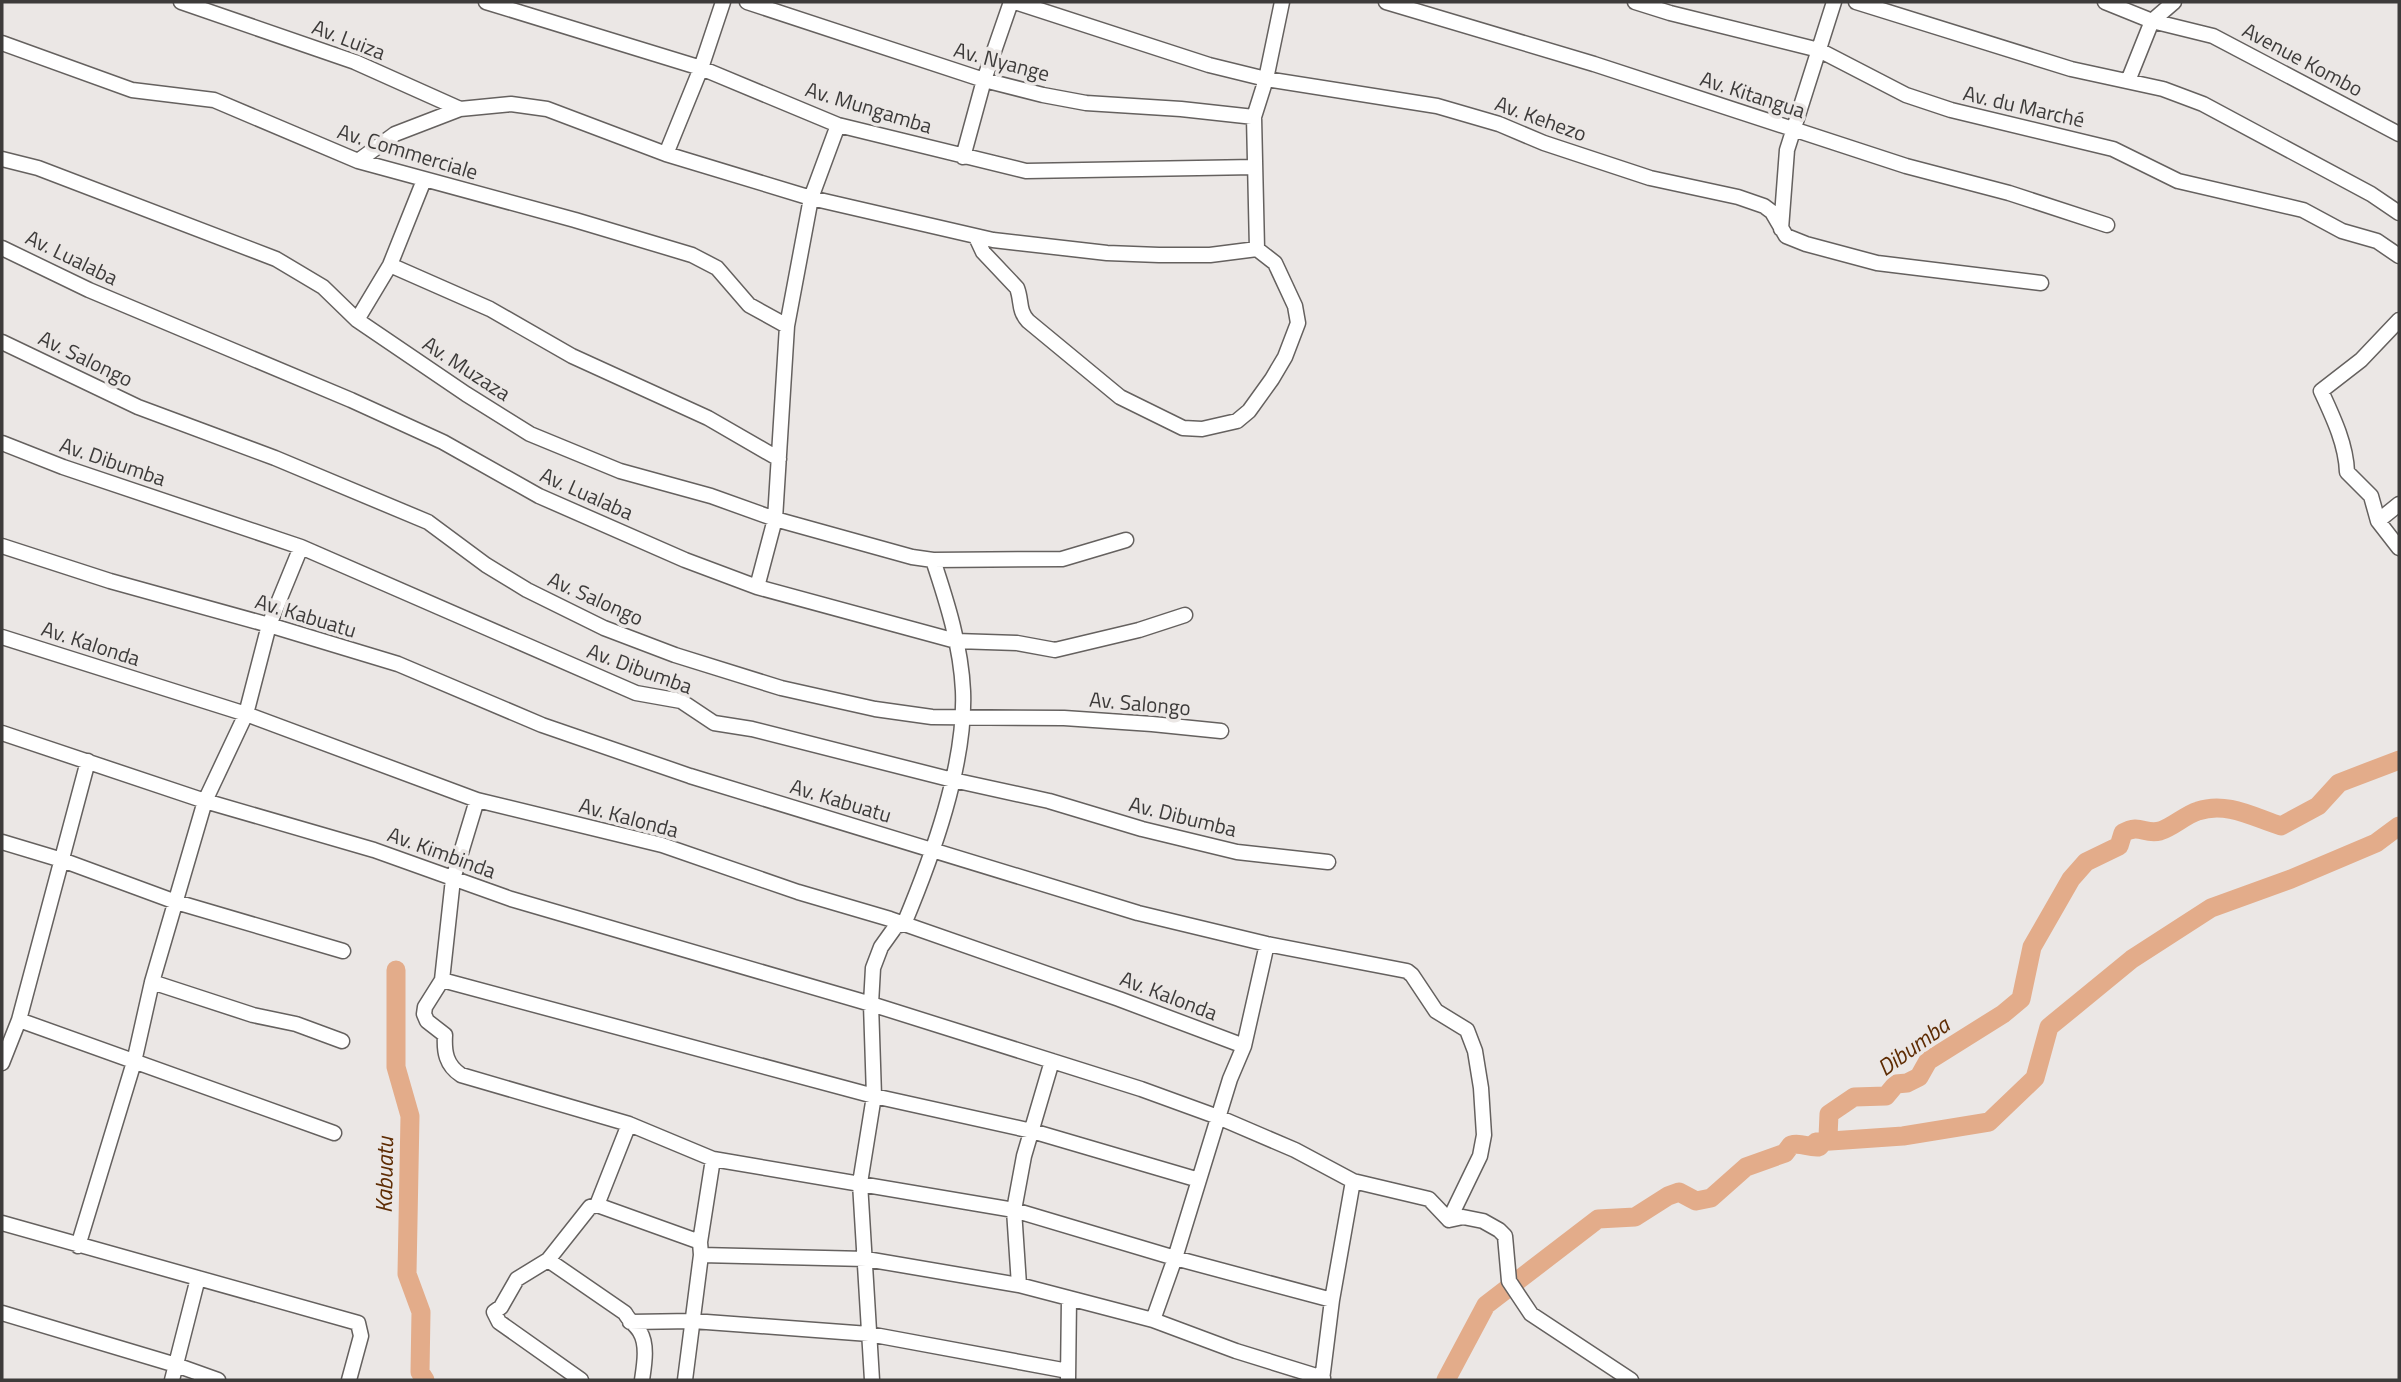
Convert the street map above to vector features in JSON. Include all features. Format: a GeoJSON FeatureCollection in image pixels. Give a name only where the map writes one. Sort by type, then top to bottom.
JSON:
{"type":"FeatureCollection","features":[{"type":"Feature","properties":{"kind":"street","name":"Av. Luiza"},"geometry":{"type":"LineString","coordinates":[[181,2],[355,62],[460,109]]}},
{"type":"Feature","properties":{"kind":"street","name":"Av. Mungamba"},"geometry":{"type":"LineString","coordinates":[[486,2],[701,68],[838,125],[1026,171],[1255,167]]}},
{"type":"Feature","properties":{"kind":"street"},"geometry":{"type":"LineString","coordinates":[[666,154],[701,68],[723,2]]}},
{"type":"Feature","properties":{"kind":"street","name":"Av. Nyange"},"geometry":{"type":"LineString","coordinates":[[747,2],[984,80],[1086,103],[1254,117]]}},
{"type":"Feature","properties":{"kind":"street"},"geometry":{"type":"LineString","coordinates":[[962,157],[984,80],[1013,2]]}},
{"type":"Feature","properties":{"kind":"street","name":"Av. Kehezo"},"geometry":{"type":"LineString","coordinates":[[1013,2],[1196,61],[1266,79],[1437,106],[1499,124],[1544,143],[1650,178],[1738,197],[1764,206],[1772,212],[1786,236],[1806,244],[1877,263],[2041,283]]}},
{"type":"Feature","properties":{"kind":"street"},"geometry":{"type":"LineString","coordinates":[[1257,249],[1254,117],[1266,79],[1282,2]]}},
{"type":"Feature","properties":{"kind":"street","name":"Av. Kitangua"},"geometry":{"type":"LineString","coordinates":[[1386,2],[1594,64],[1906,166],[2009,192],[2107,225]]}},
{"type":"Feature","properties":{"kind":"street","name":"Av. du Marché"},"geometry":{"type":"LineString","coordinates":[[1635,2],[1819,50],[1906,95],[1951,110],[2113,149],[2178,181],[2303,210],[2342,232],[2377,241],[2399,256]]}},
{"type":"Feature","properties":{"kind":"street"},"geometry":{"type":"LineString","coordinates":[[1781,229],[1787,150],[1834,2]]}},
{"type":"Feature","properties":{"kind":"street"},"geometry":{"type":"LineString","coordinates":[[1856,2],[2071,69],[2163,89],[2203,104],[2371,194],[2399,213]]}},
{"type":"Feature","properties":{"kind":"street","name":"Avenue Kombo"},"geometry":{"type":"LineString","coordinates":[[2105,2],[2139,7],[2152,21],[2213,36],[2399,134]]}},
{"type":"Feature","properties":{"kind":"street"},"geometry":{"type":"LineString","coordinates":[[2127,81],[2152,21],[2174,2]]}},
{"type":"Feature","properties":{"kind":"street","name":"Av. Commerciale"},"geometry":{"type":"LineString","coordinates":[[2,43],[132,90],[214,100],[358,161],[692,255],[717,268],[749,305],[787,326]]}},
{"type":"Feature","properties":{"kind":"street"},"geometry":{"type":"LineString","coordinates":[[358,161],[395,134],[460,109],[512,104],[547,109],[666,154],[811,198],[976,237],[1120,254],[1210,255],[1257,249],[1275,262],[1295,306],[1298,323],[1294,338],[1272,379],[1237,421],[1202,429],[1183,428],[1121,397],[1028,321],[1020,310],[1017,288],[983,252],[976,237]]}},
{"type":"Feature","properties":{"kind":"street"},"geometry":{"type":"LineString","coordinates":[[757,587],[775,519],[787,326],[811,198],[838,125]]}},
{"type":"Feature","properties":{"kind":"street","name":"Av. Muzaza"},"geometry":{"type":"LineString","coordinates":[[2,159],[38,168],[276,259],[323,287],[358,320],[530,434],[620,471],[711,496],[775,519],[912,557],[933,560],[1062,559],[1126,540]]}},
{"type":"Feature","properties":{"kind":"street"},"geometry":{"type":"LineString","coordinates":[[358,320],[390,265],[424,180]]}},
{"type":"Feature","properties":{"kind":"street","name":"Av. Lualaba"},"geometry":{"type":"LineString","coordinates":[[2,248],[89,290],[363,405],[443,442],[539,496],[685,560],[757,587],[957,642],[1017,643],[1055,650],[1139,630],[1185,615]]}},
{"type":"Feature","properties":{"kind":"street"},"geometry":{"type":"LineString","coordinates":[[390,265],[490,309],[572,356],[708,418],[779,459]]}},
{"type":"Feature","properties":{"kind":"street"},"geometry":{"type":"LineString","coordinates":[[2399,320],[2361,360],[2321,391],[2334,420],[2340,443],[2346,452],[2347,472],[2371,496],[2378,521],[2399,548]]}},
{"type":"Feature","properties":{"kind":"street","name":"Av. Salongo"},"geometry":{"type":"LineString","coordinates":[[2,342],[138,407],[275,458],[428,522],[498,573],[527,590],[604,628],[676,655],[781,688],[875,709],[932,717],[1077,719],[1221,731]]}},
{"type":"Feature","properties":{"kind":"street","name":"Av. Dibumba"},"geometry":{"type":"LineString","coordinates":[[2,443],[63,467],[301,547],[636,693],[681,701],[714,723],[752,729],[953,780],[1049,801],[1142,829],[1237,852],[1328,862]]}},
{"type":"Feature","properties":{"kind":"street"},"geometry":{"type":"LineString","coordinates":[[2378,521],[2399,504]]}},
{"type":"Feature","properties":{"kind":"street","name":"Av. Kabuatu"},"geometry":{"type":"LineString","coordinates":[[2,546],[110,581],[398,664],[542,725],[690,776],[1138,913],[1268,944],[1408,971],[1436,1011],[1467,1030],[1475,1051],[1484,1135],[1480,1156],[1449,1220]]}},
{"type":"Feature","properties":{"kind":"street"},"geometry":{"type":"LineString","coordinates":[[78,1246],[134,1062],[152,982],[205,801],[246,714],[269,625],[301,547]]}},
{"type":"Feature","properties":{"kind":"street"},"geometry":{"type":"LineString","coordinates":[[872,1380],[860,1183],[874,1096],[873,968],[881,947],[896,926],[904,924],[922,880],[953,780],[963,716],[963,689],[957,642],[933,560]]}},
{"type":"Feature","properties":{"kind":"street","name":"Av. Kalonda"},"geometry":{"type":"LineString","coordinates":[[2,637],[246,714],[477,800],[662,845],[798,892],[904,924],[1244,1046]]}},
{"type":"Feature","properties":{"kind":"street","name":"Av. Kimbinda"},"geometry":{"type":"LineString","coordinates":[[2,733],[205,801],[374,850],[453,879],[628,934],[872,1004],[1141,1089],[1218,1117],[1295,1150],[1353,1181],[1429,1199],[1449,1220]]}},
{"type":"Feature","properties":{"kind":"street"},"geometry":{"type":"LineString","coordinates":[[2,1063],[19,1020],[88,761]]}},
{"type":"Feature","properties":{"kind":"street"},"geometry":{"type":"LineString","coordinates":[[477,800],[453,879],[442,980],[425,1007],[424,1014],[432,1026],[445,1035],[444,1054],[455,1072],[461,1076],[629,1124],[713,1159],[1014,1210],[1175,1258],[1332,1300]]}},
{"type":"Feature","properties":{"kind":"street"},"geometry":{"type":"LineString","coordinates":[[2,842],[62,860],[176,902],[343,951]]}},
{"type":"Feature","properties":{"kind":"street"},"geometry":{"type":"LineString","coordinates":[[1153,1320],[1218,1117],[1244,1046],[1268,944]]}},
{"type":"Feature","properties":{"kind":"street"},"geometry":{"type":"LineString","coordinates":[[442,980],[874,1096],[1032,1131],[1199,1180]]}},
{"type":"Feature","properties":{"kind":"street"},"geometry":{"type":"LineString","coordinates":[[152,982],[253,1015],[296,1024],[342,1041]]}},
{"type":"Feature","properties":{"kind":"street"},"geometry":{"type":"LineString","coordinates":[[19,1020],[334,1133]]}},
{"type":"Feature","properties":{"kind":"street"},"geometry":{"type":"LineString","coordinates":[[1019,1285],[1014,1210],[1024,1156],[1052,1061]]}},
{"type":"Feature","properties":{"kind":"street"},"geometry":{"type":"LineString","coordinates":[[597,1205],[629,1124]]}},
{"type":"Feature","properties":{"kind":"street"},"geometry":{"type":"LineString","coordinates":[[685,1380],[713,1159]]}},
{"type":"Feature","properties":{"kind":"street"},"geometry":{"type":"LineString","coordinates":[[581,1380],[499,1322],[494,1312],[501,1307],[517,1279],[548,1260],[590,1207],[597,1205],[700,1248],[866,1259],[1019,1285],[1153,1320],[1322,1379],[1332,1300],[1353,1181]]}},
{"type":"Feature","properties":{"kind":"street"},"geometry":{"type":"LineString","coordinates":[[1449,1220],[1463,1217],[1483,1221],[1499,1230],[1504,1236],[1511,1286],[1531,1314],[1631,1380]]}},
{"type":"Feature","properties":{"kind":"street"},"geometry":{"type":"LineString","coordinates":[[2,1223],[358,1323],[361,1336],[349,1380]]}},
{"type":"Feature","properties":{"kind":"street"},"geometry":{"type":"LineString","coordinates":[[548,1260],[625,1313],[638,1329],[643,1338],[642,1380]]}},
{"type":"Feature","properties":{"kind":"street"},"geometry":{"type":"LineString","coordinates":[[172,1380],[198,1278]]}},
{"type":"Feature","properties":{"kind":"street"},"geometry":{"type":"LineString","coordinates":[[630,1322],[693,1321],[869,1334],[1068,1376],[1069,1298]]}},
{"type":"Feature","properties":{"kind":"street"},"geometry":{"type":"LineString","coordinates":[[2,1313],[218,1380]]}},
{"type":"Feature","properties":{"kind":"waterway","name":"Dibumba"},"geometry":{"type":"LineString","coordinates":[[1446,1380],[1486,1305],[1598,1219],[1635,1217],[1679,1192],[1696,1201],[1711,1198],[1746,1167],[1785,1153],[1791,1145],[1819,1147],[1828,1137],[1829,1114],[1854,1097],[1886,1096],[1896,1084],[1907,1083],[1919,1077],[1928,1061],[2003,1014],[2021,999],[2032,947],[2071,879],[2086,862],[2119,846],[2123,833],[2134,829],[2160,831],[2193,813],[2209,808],[2230,809],[2281,826],[2318,806],[2339,783],[2399,760]]}},
{"type":"Feature","properties":{"kind":"waterway"},"geometry":{"type":"LineString","coordinates":[[1816,1142],[1903,1136],[1989,1122],[2035,1078],[2049,1027],[2132,959],[2211,908],[2291,879],[2376,843],[2399,826]]}},
{"type":"Feature","properties":{"kind":"waterway","name":"Kabuatu"},"geometry":{"type":"LineString","coordinates":[[396,970],[396,1067],[410,1116],[407,1274],[421,1312],[420,1372],[425,1380]]}}]}
